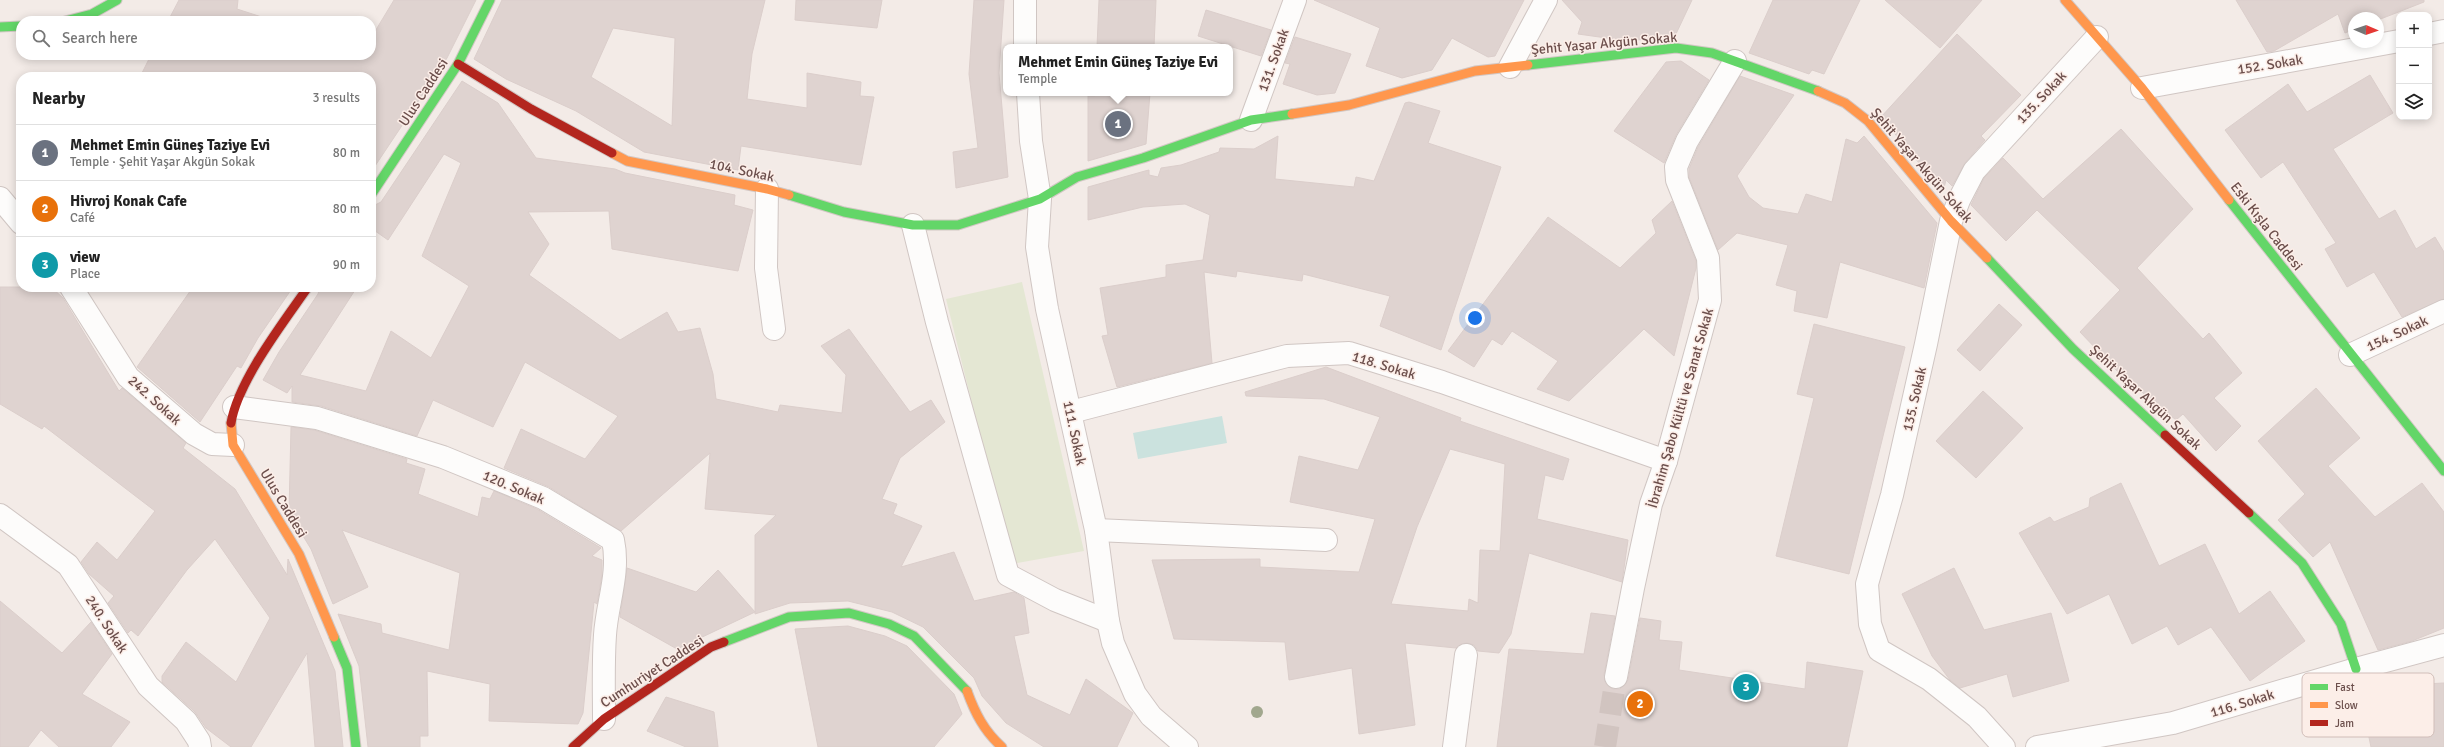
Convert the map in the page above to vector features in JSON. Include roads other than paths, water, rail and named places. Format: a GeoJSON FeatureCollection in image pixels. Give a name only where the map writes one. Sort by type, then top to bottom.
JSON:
{"type":"FeatureCollection","features":[{"type":"Feature","properties":{"kind":"street"},"geometry":{"type":"LineString","coordinates":[[84,16],[92,14],[116,0]]}},
{"type":"Feature","properties":{"kind":"street","name":"Ulus Caddesi"},"geometry":{"type":"LineString","coordinates":[[376,187],[458,64],[490,0]]}},
{"type":"Feature","properties":{"kind":"street"},"geometry":{"type":"LineString","coordinates":[[1025,0],[1025,44]]}},
{"type":"Feature","properties":{"kind":"street","name":"131. Sokak"},"geometry":{"type":"LineString","coordinates":[[1251,120],[1295,0]]}},
{"type":"Feature","properties":{"kind":"street"},"geometry":{"type":"LineString","coordinates":[[1510,67],[1546,0]]}},
{"type":"Feature","properties":{"kind":"street","name":"Eski Kışla Caddesi"},"geometry":{"type":"LineString","coordinates":[[2065,0],[2142,88],[2350,355],[2444,471]]}},
{"type":"Feature","properties":{"kind":"street"},"geometry":{"type":"LineString","coordinates":[[0,27],[16,26]]}},
{"type":"Feature","properties":{"kind":"street"},"geometry":{"type":"LineString","coordinates":[[2432,33],[2444,31]]}},
{"type":"Feature","properties":{"kind":"street","name":"135. Sokak"},"geometry":{"type":"LineString","coordinates":[[2004,747],[1976,717],[1930,680],[1879,650],[1870,624],[1867,584],[1892,495],[1926,344],[1951,221],[1959,200],[1974,171],[2097,37]]}},
{"type":"Feature","properties":{"kind":"street","name":"152. Sokak"},"geometry":{"type":"LineString","coordinates":[[2142,88],[2396,42]]}},
{"type":"Feature","properties":{"kind":"street","name":"Şehit Yaşar Akgün Sokak"},"geometry":{"type":"LineString","coordinates":[[1040,199],[1077,178],[1143,158],[1251,120],[1349,105],[1475,71],[1676,48],[1712,53],[1803,85],[1845,103],[1868,121],[1951,221],[2072,349],[2302,563],[2341,624],[2356,668]]}},
{"type":"Feature","properties":{"kind":"street","name":"İbrahim Şabo Kültü ve Sanat Sokak"},"geometry":{"type":"LineString","coordinates":[[1616,677],[1632,588],[1651,504],[1666,462],[1710,300],[1708,258],[1677,180],[1676,167],[1687,141],[1735,61]]}},
{"type":"Feature","properties":{"kind":"street","name":"104. Sokak"},"geometry":{"type":"LineString","coordinates":[[458,64],[531,110],[627,161],[767,189],[844,212],[913,225],[958,225],[1040,199]]}},
{"type":"Feature","properties":{"kind":"street","name":"111. Sokak"},"geometry":{"type":"LineString","coordinates":[[1028,96],[1031,141],[1040,199],[1037,247],[1047,309],[1096,530],[1108,621],[1113,644],[1135,694],[1151,716],[1187,747]]}},
{"type":"Feature","properties":{"kind":"street"},"geometry":{"type":"LineString","coordinates":[[767,189],[766,268],[774,329]]}},
{"type":"Feature","properties":{"kind":"street"},"geometry":{"type":"LineString","coordinates":[[0,198],[16,217]]}},
{"type":"Feature","properties":{"kind":"street"},"geometry":{"type":"LineString","coordinates":[[913,225],[937,322],[1008,575],[1055,600],[1108,621]]}},
{"type":"Feature","properties":{"kind":"street","name":"242. Sokak"},"geometry":{"type":"LineString","coordinates":[[74,292],[128,377],[194,434],[212,444],[233,445]]}},
{"type":"Feature","properties":{"kind":"street","name":"Ulus Caddesi"},"geometry":{"type":"LineString","coordinates":[[305,292],[268,345],[234,407],[231,426],[233,445],[298,554],[347,668],[356,747]]}},
{"type":"Feature","properties":{"kind":"street","name":"154. Sokak"},"geometry":{"type":"LineString","coordinates":[[2350,355],[2444,311]]}},
{"type":"Feature","properties":{"kind":"street","name":"118. Sokak"},"geometry":{"type":"LineString","coordinates":[[1071,412],[1287,356],[1349,354],[1442,382],[1666,462]]}},
{"type":"Feature","properties":{"kind":"street","name":"120. Sokak"},"geometry":{"type":"LineString","coordinates":[[234,407],[318,418],[444,457],[543,498],[613,540],[616,555],[616,571],[605,634],[604,719]]}},
{"type":"Feature","properties":{"kind":"street","name":"240. Sokak"},"geometry":{"type":"LineString","coordinates":[[0,515],[68,565],[148,686],[186,721],[199,741],[200,747]]}},
{"type":"Feature","properties":{"kind":"street"},"geometry":{"type":"LineString","coordinates":[[1096,530],[1326,540]]}},
{"type":"Feature","properties":{"kind":"street","name":"Cumhuriyet Caddesi"},"geometry":{"type":"LineString","coordinates":[[573,747],[604,719],[711,647],[789,617],[849,613],[889,624],[914,636],[965,687],[976,716],[992,738],[1002,747]]}},
{"type":"Feature","properties":{"kind":"street","name":"116. Sokak"},"geometry":{"type":"LineString","coordinates":[[2339,673],[2444,645]]}},
{"type":"Feature","properties":{"kind":"street"},"geometry":{"type":"LineString","coordinates":[[1454,747],[1466,655]]}},
{"type":"Feature","properties":{"kind":"street","name":"116. Sokak"},"geometry":{"type":"LineString","coordinates":[[2037,747],[2173,723],[2302,684]]}},
{"type":"Feature","properties":{"kind":"water"},"geometry":{"type":"Polygon","coordinates":[[[1222,416],[1227,443],[1138,459],[1133,433],[1222,416]]]}},
{"type":"Feature","properties":{"kind":"tunnel"},"geometry":{"type":"LineString","coordinates":[[1605,747],[1616,677]]}},
{"type":"Feature","properties":{"kind":"place","name":"Mehmet Emin Güneş Taziye Evi"},"geometry":{"type":"Point","coordinates":[1118,124]}},
{"type":"Feature","properties":{"kind":"place","name":"view"},"geometry":{"type":"Point","coordinates":[1746,687]}},
{"type":"Feature","properties":{"kind":"place","name":"Hivroj Konak Cafe"},"geometry":{"type":"Point","coordinates":[1640,704]}}]}
